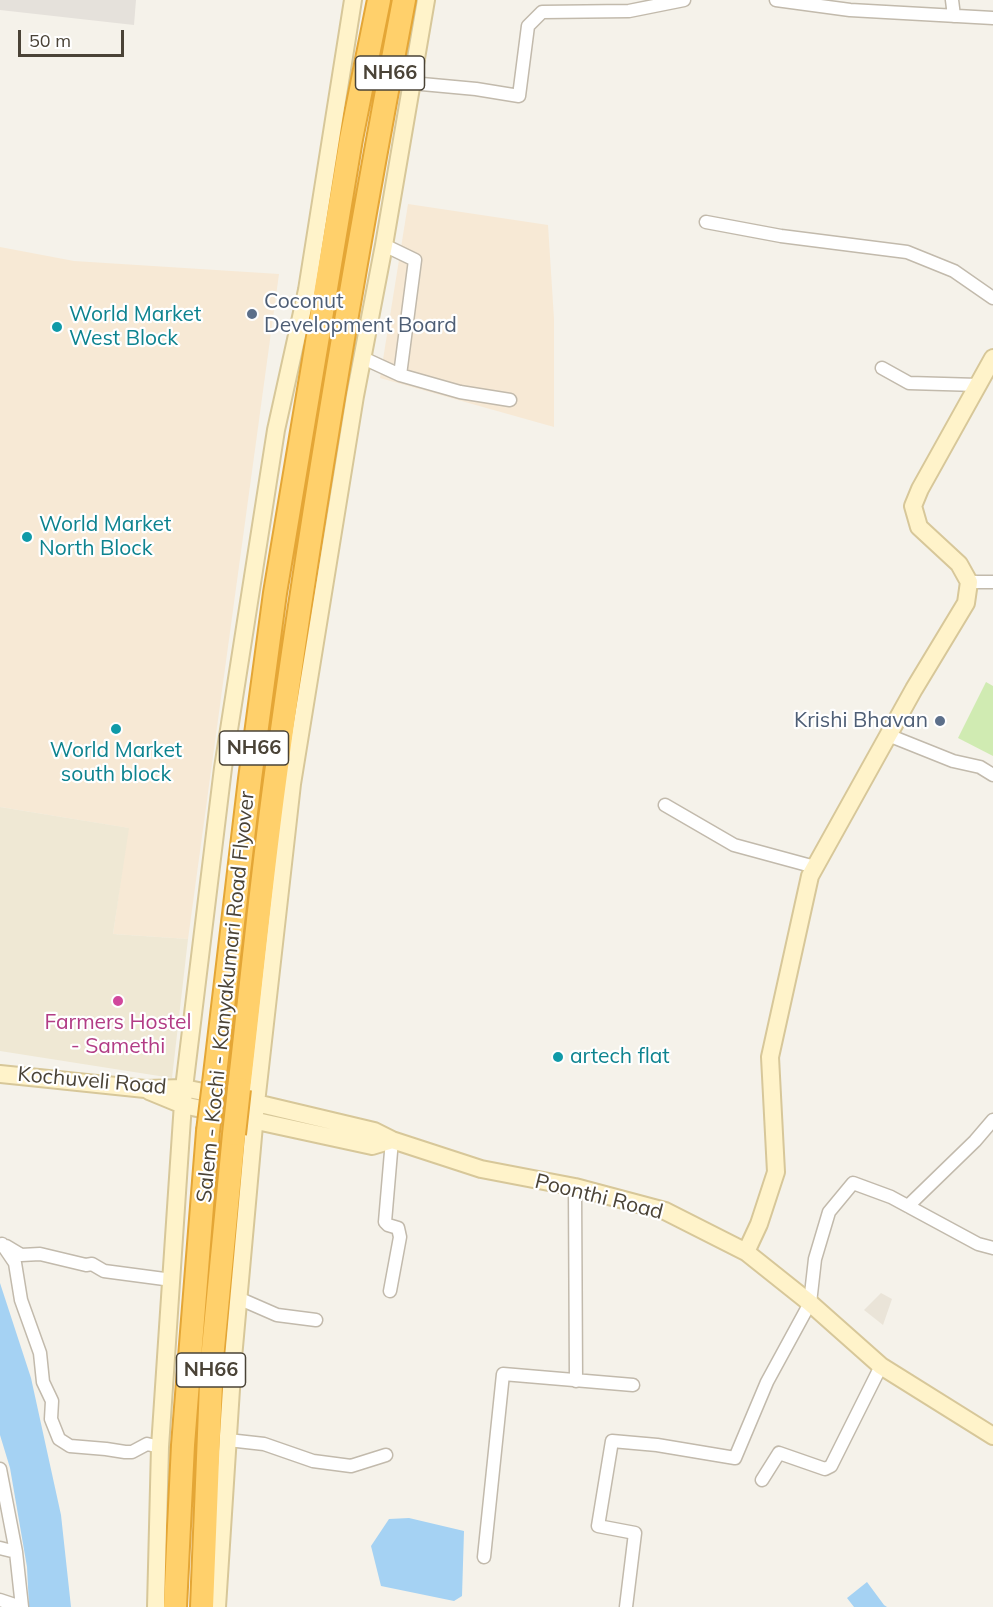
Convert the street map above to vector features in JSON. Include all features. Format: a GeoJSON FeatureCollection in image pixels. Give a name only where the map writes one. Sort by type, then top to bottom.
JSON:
{"type":"FeatureCollection","features":[{"type":"Feature","properties":{"kind":"highway","name":"Salem - Kochi - Kanyakumari Road Flyover"},"geometry":{"type":"LineString","coordinates":[[176,1607],[183,1445],[208,1131],[249,779],[275,593],[351,139],[379,0]]}},
{"type":"Feature","properties":{"kind":"highway","name":"Salem - Kochi - Kanyakumari Road Flyover"},"geometry":{"type":"LineString","coordinates":[[201,1607],[212,1359],[234,1134],[248,1096],[274,784],[301,600],[376,145],[404,0]]}},
{"type":"Feature","properties":{"kind":"street"},"geometry":{"type":"LineString","coordinates":[[156,1607],[160,1447],[184,1088],[225,756],[276,430],[307,290],[353,0]]}},
{"type":"Feature","properties":{"kind":"street"},"geometry":{"type":"LineString","coordinates":[[217,1607],[238,1298],[255,1120],[248,1096],[291,784],[355,396],[384,245],[426,0]]}},
{"type":"Feature","properties":{"kind":"street"},"geometry":{"type":"LineString","coordinates":[[411,83],[476,89],[519,96],[528,26],[542,12],[684,0]]}},
{"type":"Feature","properties":{"kind":"street"},"geometry":{"type":"LineString","coordinates":[[776,0],[993,18]]}},
{"type":"Feature","properties":{"kind":"street"},"geometry":{"type":"LineString","coordinates":[[952,0],[954,16]]}},
{"type":"Feature","properties":{"kind":"street"},"geometry":{"type":"LineString","coordinates":[[706,222],[781,236],[907,252],[954,271],[993,298]]}},
{"type":"Feature","properties":{"kind":"street"},"geometry":{"type":"LineString","coordinates":[[384,245],[415,260],[400,375]]}},
{"type":"Feature","properties":{"kind":"street"},"geometry":{"type":"LineString","coordinates":[[363,358],[400,375],[460,392],[510,400]]}},
{"type":"Feature","properties":{"kind":"street"},"geometry":{"type":"LineString","coordinates":[[746,1252],[759,1224],[776,1172],[770,1057],[810,876],[888,735],[966,603],[969,582],[959,564],[918,527],[913,506],[920,489],[993,358]]}},
{"type":"Feature","properties":{"kind":"street"},"geometry":{"type":"LineString","coordinates":[[882,368],[909,383],[978,385]]}},
{"type":"Feature","properties":{"kind":"street"},"geometry":{"type":"LineString","coordinates":[[969,582],[993,582]]}},
{"type":"Feature","properties":{"kind":"street"},"geometry":{"type":"LineString","coordinates":[[888,735],[953,761],[980,767],[993,775]]}},
{"type":"Feature","properties":{"kind":"street"},"geometry":{"type":"LineString","coordinates":[[665,805],[734,845],[814,867]]}},
{"type":"Feature","properties":{"kind":"street","name":"Kochuveli Road"},"geometry":{"type":"LineString","coordinates":[[0,1074],[145,1089],[184,1088]]}},
{"type":"Feature","properties":{"kind":"street","name":"Poonthi Road"},"geometry":{"type":"LineString","coordinates":[[184,1088],[248,1096],[374,1131],[392,1140],[481,1169],[575,1187],[665,1211],[746,1252],[810,1303],[881,1366],[993,1436]]}},
{"type":"Feature","properties":{"kind":"street"},"geometry":{"type":"LineString","coordinates":[[145,1089],[183,1105],[372,1146],[392,1140],[385,1222],[398,1228],[400,1237],[390,1291]]}},
{"type":"Feature","properties":{"kind":"street"},"geometry":{"type":"LineString","coordinates":[[908,1206],[975,1142],[993,1120]]}},
{"type":"Feature","properties":{"kind":"street"},"geometry":{"type":"LineString","coordinates":[[626,1607],[635,1533],[598,1526],[612,1441],[657,1445],[735,1458],[767,1382],[810,1303],[815,1259],[829,1212],[853,1183],[891,1197],[978,1244],[993,1248]]}},
{"type":"Feature","properties":{"kind":"street"},"geometry":{"type":"LineString","coordinates":[[575,1187],[576,1382]]}},
{"type":"Feature","properties":{"kind":"street"},"geometry":{"type":"LineString","coordinates":[[1,1243],[21,1255],[40,1254],[86,1265],[92,1264],[104,1271],[172,1280]]}},
{"type":"Feature","properties":{"kind":"street"},"geometry":{"type":"LineString","coordinates":[[1,1243],[15,1263],[21,1300],[40,1353],[43,1382],[52,1401],[51,1419],[59,1439],[70,1446],[125,1452],[132,1452],[147,1444],[160,1447]]}},
{"type":"Feature","properties":{"kind":"street"},"geometry":{"type":"LineString","coordinates":[[238,1298],[277,1315],[316,1320]]}},
{"type":"Feature","properties":{"kind":"street"},"geometry":{"type":"LineString","coordinates":[[762,1480],[775,1456],[779,1454],[825,1469],[831,1466],[881,1366]]}},
{"type":"Feature","properties":{"kind":"street"},"geometry":{"type":"LineString","coordinates":[[484,1557],[503,1374],[576,1382],[633,1385]]}},
{"type":"Feature","properties":{"kind":"street"},"geometry":{"type":"LineString","coordinates":[[228,1440],[264,1444],[313,1461],[351,1466],[386,1455]]}},
{"type":"Feature","properties":{"kind":"street"},"geometry":{"type":"LineString","coordinates":[[0,1469],[16,1552],[22,1607],[0,1600]]}},
{"type":"Feature","properties":{"kind":"street"},"geometry":{"type":"LineString","coordinates":[[0,1548],[16,1552]]}},
{"type":"Feature","properties":{"kind":"shaded area"},"geometry":{"type":"Polygon","coordinates":[[[0,0],[136,0],[134,25],[0,10],[0,0]]]}},
{"type":"Feature","properties":{"kind":"shaded area"},"geometry":{"type":"Polygon","coordinates":[[[408,204],[548,225],[554,319],[554,427],[380,378],[408,204]]]}},
{"type":"Feature","properties":{"kind":"shaded area"},"geometry":{"type":"Polygon","coordinates":[[[0,247],[74,261],[279,274],[188,939],[113,934],[128,828],[0,807],[0,247]]]}},
{"type":"Feature","properties":{"kind":"shaded area"},"geometry":{"type":"Polygon","coordinates":[[[0,807],[129,828],[113,934],[188,939],[172,1078],[0,1051],[0,807]]]}},
{"type":"Feature","properties":{"kind":"shaded area"},"geometry":{"type":"Polygon","coordinates":[[[881,1293],[892,1299],[883,1325],[864,1310],[881,1293]]]}},
{"type":"Feature","properties":{"kind":"green space"},"geometry":{"type":"Polygon","coordinates":[[[986,682],[993,686],[993,756],[958,738],[986,682]]]}},
{"type":"Feature","properties":{"kind":"water"},"geometry":{"type":"Polygon","coordinates":[[[0,1283],[31,1378],[61,1515],[71,1607],[29,1607],[27,1567],[10,1468],[0,1435],[0,1283]]]}},
{"type":"Feature","properties":{"kind":"water"},"geometry":{"type":"Polygon","coordinates":[[[409,1518],[464,1531],[462,1596],[454,1601],[381,1586],[371,1546],[389,1519],[409,1518]]]}},
{"type":"Feature","properties":{"kind":"water"},"geometry":{"type":"Polygon","coordinates":[[[867,1582],[887,1607],[854,1607],[847,1598],[867,1582]]]}},
{"type":"Feature","properties":{"kind":"place","name":"Coconut Development Board"},"geometry":{"type":"Point","coordinates":[252,314]}},
{"type":"Feature","properties":{"kind":"place","name":"World Market West Block"},"geometry":{"type":"Point","coordinates":[57,327]}},
{"type":"Feature","properties":{"kind":"place","name":"World Market North Block"},"geometry":{"type":"Point","coordinates":[27,537]}},
{"type":"Feature","properties":{"kind":"place","name":"Krishi Bhavan"},"geometry":{"type":"Point","coordinates":[940,721]}},
{"type":"Feature","properties":{"kind":"place","name":"World Market south block"},"geometry":{"type":"Point","coordinates":[116,729]}},
{"type":"Feature","properties":{"kind":"place","name":"Farmers Hostel - Samethi"},"geometry":{"type":"Point","coordinates":[118,1001]}},
{"type":"Feature","properties":{"kind":"place","name":"artech flat"},"geometry":{"type":"Point","coordinates":[558,1057]}}]}
